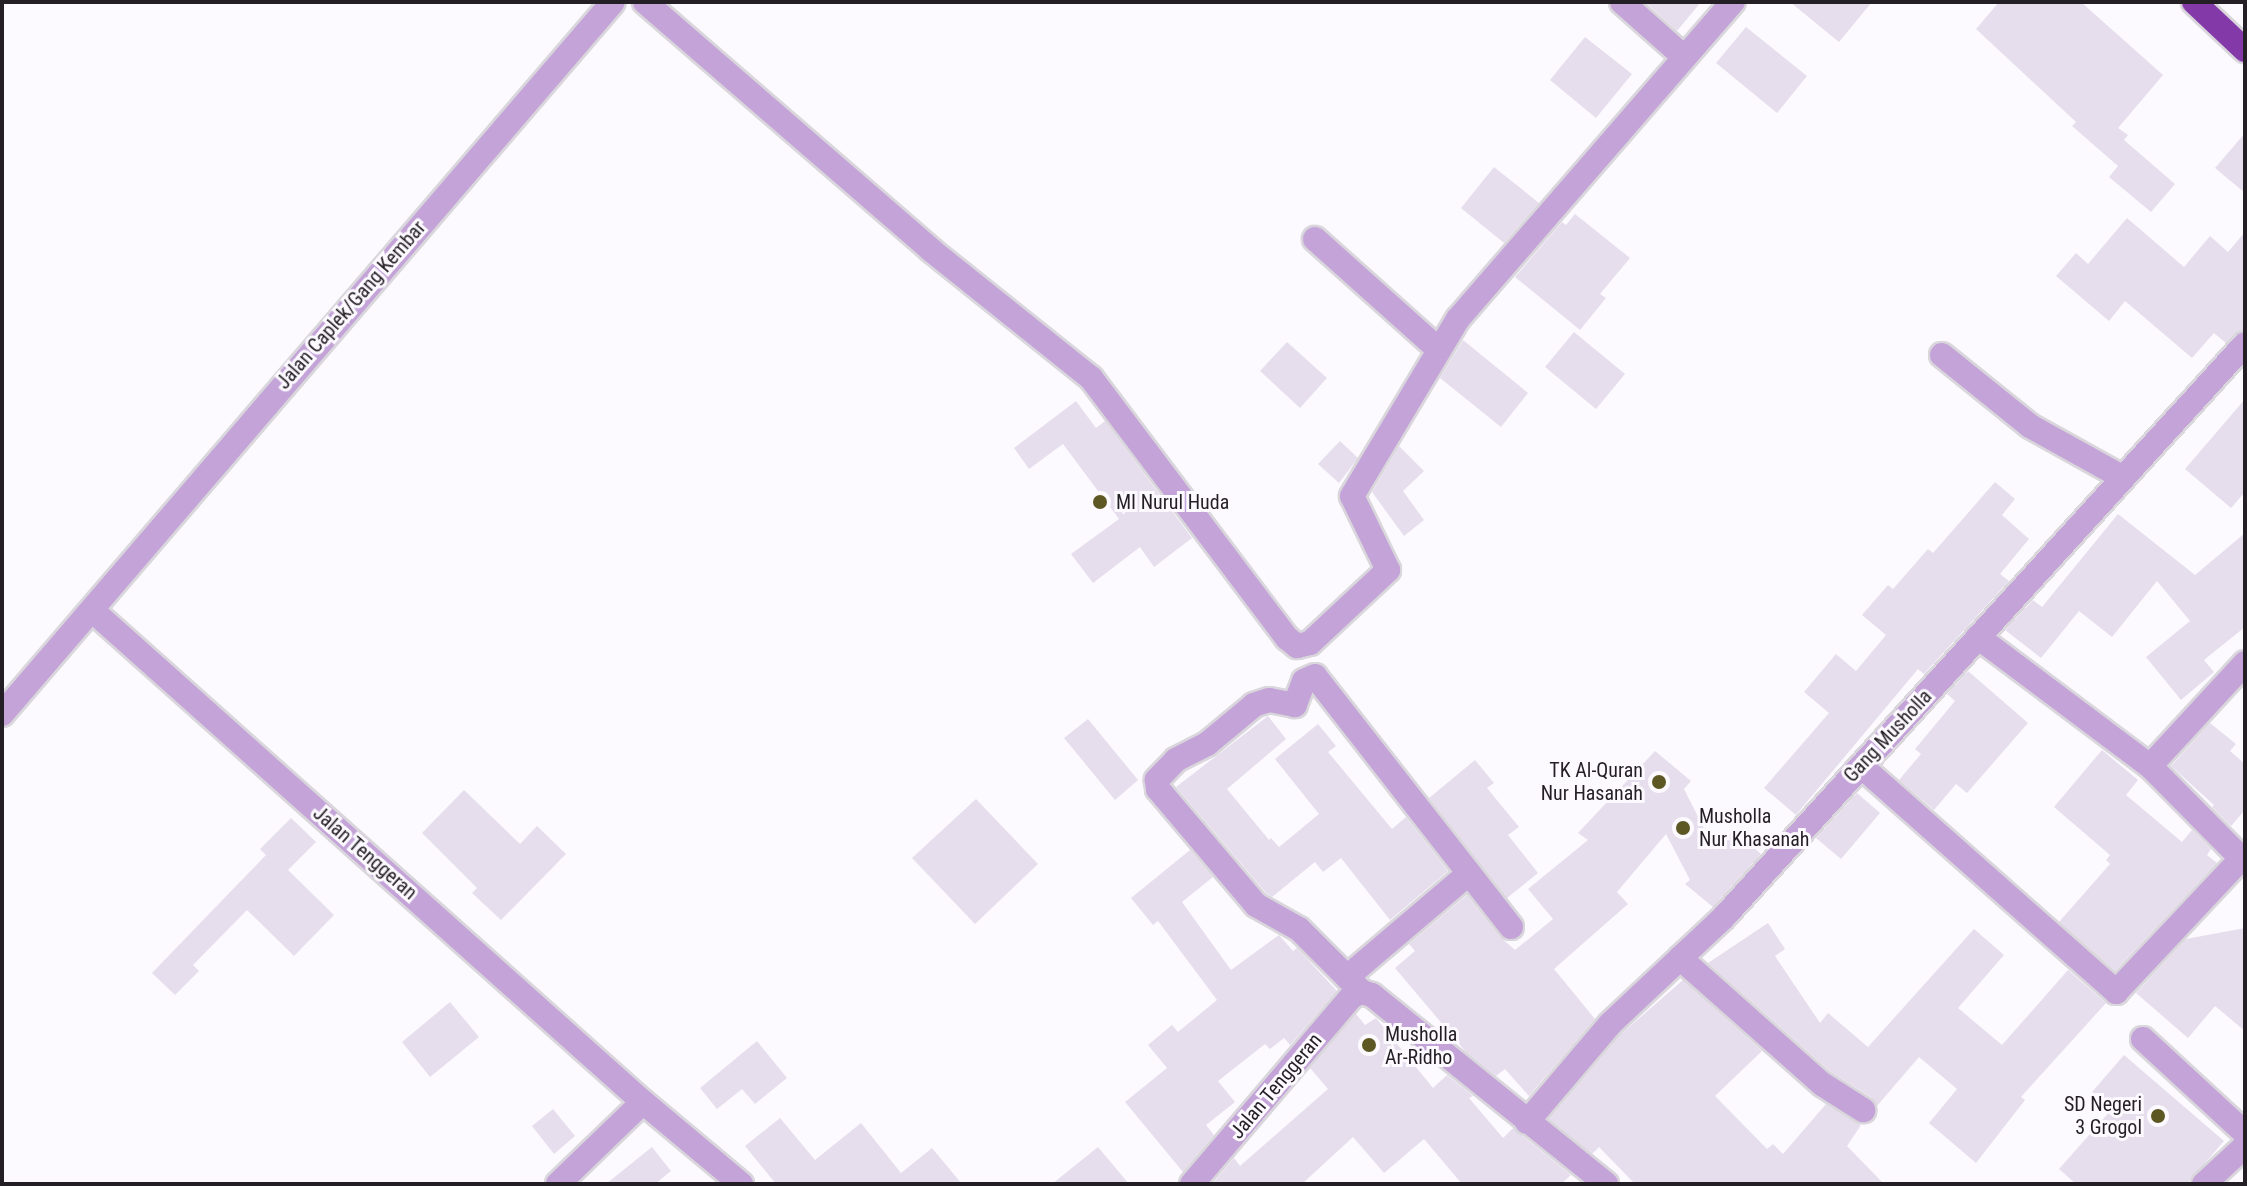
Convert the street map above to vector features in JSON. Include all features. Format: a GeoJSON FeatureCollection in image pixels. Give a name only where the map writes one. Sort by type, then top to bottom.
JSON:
{"type":"FeatureCollection","features":[{"type":"Feature","properties":{"kind":"highway"},"geometry":{"type":"LineString","coordinates":[[2194,2],[2245,50]]}},
{"type":"Feature","properties":{"kind":"street","name":"Jalan Caplek/Gang Kembar"},"geometry":{"type":"LineString","coordinates":[[93,611],[232,444],[613,2]]}},
{"type":"Feature","properties":{"kind":"street"},"geometry":{"type":"LineString","coordinates":[[645,2],[931,250],[1091,378],[1292,644],[1310,643],[1388,570],[1352,497],[1458,319],[1733,2]]}},
{"type":"Feature","properties":{"kind":"street"},"geometry":{"type":"LineString","coordinates":[[1622,2],[1684,57]]}},
{"type":"Feature","properties":{"kind":"street"},"geometry":{"type":"LineString","coordinates":[[1315,239],[1438,349]]}},
{"type":"Feature","properties":{"kind":"street","name":"Gang Musholla"},"geometry":{"type":"LineString","coordinates":[[1527,1122],[1610,1024],[1724,917],[2245,344]]}},
{"type":"Feature","properties":{"kind":"street"},"geometry":{"type":"LineString","coordinates":[[1942,355],[2030,426],[2122,477]]}},
{"type":"Feature","properties":{"kind":"street"},"geometry":{"type":"LineString","coordinates":[[2,714],[93,611]]}},
{"type":"Feature","properties":{"kind":"street","name":"Jalan Tenggeran"},"geometry":{"type":"LineString","coordinates":[[93,611],[566,1029],[643,1102],[741,1184]]}},
{"type":"Feature","properties":{"kind":"street"},"geometry":{"type":"LineString","coordinates":[[1861,766],[2116,992],[2243,861],[2150,766],[1978,637]]}},
{"type":"Feature","properties":{"kind":"street"},"geometry":{"type":"LineString","coordinates":[[2150,766],[2245,663]]}},
{"type":"Feature","properties":{"kind":"street"},"geometry":{"type":"LineString","coordinates":[[1511,927],[1315,676],[1304,681],[1295,705],[1261,701],[1207,744],[1176,760],[1159,776],[1158,789],[1256,905],[1299,929],[1355,984],[1606,1184]]}},
{"type":"Feature","properties":{"kind":"street","name":"Jalan Tenggeran"},"geometry":{"type":"LineString","coordinates":[[1192,1184],[1352,996],[1355,984],[1469,873]]}},
{"type":"Feature","properties":{"kind":"street"},"geometry":{"type":"LineString","coordinates":[[1680,958],[1822,1084],[1863,1110]]}},
{"type":"Feature","properties":{"kind":"street"},"geometry":{"type":"LineString","coordinates":[[2143,1039],[2245,1133]]}},
{"type":"Feature","properties":{"kind":"street"},"geometry":{"type":"LineString","coordinates":[[558,1184],[643,1102]]}},
{"type":"Feature","properties":{"kind":"street"},"geometry":{"type":"LineString","coordinates":[[2204,1184],[2245,1146]]}},
{"type":"Feature","properties":{"kind":"building"},"geometry":{"type":"Polygon","coordinates":[[[1645,2],[1701,2],[1677,31],[1645,2]]]}},
{"type":"Feature","properties":{"kind":"building"},"geometry":{"type":"Polygon","coordinates":[[[1790,2],[1872,2],[1839,42],[1790,2]]]}},
{"type":"Feature","properties":{"kind":"building"},"geometry":{"type":"Polygon","coordinates":[[[1999,2],[2081,2],[2163,75],[2118,128],[2128,135],[2124,140],[2175,184],[2151,212],[2109,177],[2118,166],[2072,126],[2076,122],[1976,29],[1999,2]]]}},
{"type":"Feature","properties":{"kind":"building"},"geometry":{"type":"Polygon","coordinates":[[[1746,27],[1807,76],[1777,113],[1716,63],[1746,27]]]}},
{"type":"Feature","properties":{"kind":"building"},"geometry":{"type":"Polygon","coordinates":[[[1585,37],[1632,74],[1596,118],[1550,80],[1585,37]]]}},
{"type":"Feature","properties":{"kind":"building"},"geometry":{"type":"Polygon","coordinates":[[[2245,133],[2245,193],[2215,168],[2245,133]]]}},
{"type":"Feature","properties":{"kind":"building"},"geometry":{"type":"Polygon","coordinates":[[[1494,167],[1539,203],[1504,243],[1461,208],[1494,167]]]}},
{"type":"Feature","properties":{"kind":"building"},"geometry":{"type":"Polygon","coordinates":[[[1575,214],[1630,258],[1600,294],[1606,298],[1580,330],[1515,277],[1562,222],[1566,225],[1575,214]]]}},
{"type":"Feature","properties":{"kind":"building"},"geometry":{"type":"Polygon","coordinates":[[[2127,218],[2184,267],[2210,236],[2228,252],[2245,232],[2245,329],[2226,343],[2214,333],[2192,358],[2125,301],[2109,321],[2056,276],[2076,253],[2088,264],[2127,218]]]}},
{"type":"Feature","properties":{"kind":"building"},"geometry":{"type":"Polygon","coordinates":[[[1574,332],[1625,374],[1596,409],[1545,367],[1574,332]]]}},
{"type":"Feature","properties":{"kind":"building"},"geometry":{"type":"Polygon","coordinates":[[[1463,340],[1528,393],[1501,427],[1440,378],[1463,340]]]}},
{"type":"Feature","properties":{"kind":"building"},"geometry":{"type":"Polygon","coordinates":[[[1287,342],[1327,378],[1300,408],[1260,371],[1287,342]]]}},
{"type":"Feature","properties":{"kind":"building"},"geometry":{"type":"Polygon","coordinates":[[[2245,399],[2245,492],[2231,508],[2185,469],[2245,399]]]}},
{"type":"Feature","properties":{"kind":"building"},"geometry":{"type":"Polygon","coordinates":[[[1076,401],[1096,428],[1105,421],[1192,538],[1154,567],[1140,547],[1093,583],[1071,554],[1119,519],[1063,444],[1029,469],[1014,448],[1076,401]]]}},
{"type":"Feature","properties":{"kind":"building"},"geometry":{"type":"Polygon","coordinates":[[[1340,441],[1358,458],[1339,483],[1318,464],[1340,441]]]}},
{"type":"Feature","properties":{"kind":"building"},"geometry":{"type":"Polygon","coordinates":[[[1399,446],[1424,471],[1403,491],[1424,520],[1404,536],[1372,492],[1399,446]]]}},
{"type":"Feature","properties":{"kind":"building"},"geometry":{"type":"Polygon","coordinates":[[[1995,482],[2015,499],[2002,515],[2029,539],[2000,574],[2009,581],[1924,674],[1918,669],[1796,815],[1764,788],[1829,713],[1804,692],[1836,654],[1856,671],[1886,635],[1862,615],[1888,585],[1893,589],[1928,549],[1933,553],[1995,482]]]}},
{"type":"Feature","properties":{"kind":"building"},"geometry":{"type":"Polygon","coordinates":[[[2118,514],[2195,575],[2245,533],[2245,627],[2204,660],[2214,672],[2181,700],[2146,657],[2190,621],[2157,581],[2112,637],[2079,611],[2041,658],[2005,630],[2033,600],[2042,607],[2118,514]]]}},
{"type":"Feature","properties":{"kind":"building"},"geometry":{"type":"Polygon","coordinates":[[[1968,671],[2028,723],[1967,793],[1956,784],[1934,810],[1899,780],[1921,754],[1915,749],[1955,701],[1947,694],[1968,671]]]}},
{"type":"Feature","properties":{"kind":"building"},"geometry":{"type":"Polygon","coordinates":[[[1268,716],[1286,739],[1227,789],[1269,840],[1271,838],[1279,847],[1319,814],[1275,759],[1318,724],[1336,746],[1328,752],[1392,829],[1406,817],[1448,871],[1390,920],[1341,858],[1323,872],[1315,862],[1272,897],[1176,787],[1268,716]]]}},
{"type":"Feature","properties":{"kind":"building"},"geometry":{"type":"Polygon","coordinates":[[[1088,719],[1138,780],[1115,800],[1064,738],[1088,719]]]}},
{"type":"Feature","properties":{"kind":"building"},"geometry":{"type":"Polygon","coordinates":[[[2210,723],[2236,744],[2230,751],[2245,764],[2245,810],[2231,826],[2212,807],[2214,805],[2171,766],[2210,723]]]}},
{"type":"Feature","properties":{"kind":"building"},"geometry":{"type":"Polygon","coordinates":[[[2102,750],[2138,780],[2126,795],[2182,842],[2192,830],[2211,849],[2207,855],[2217,863],[2115,971],[2059,922],[2110,864],[2106,860],[2110,855],[2054,807],[2102,750]]]}},
{"type":"Feature","properties":{"kind":"building"},"geometry":{"type":"Polygon","coordinates":[[[1655,751],[1691,781],[1684,789],[1715,850],[1733,830],[1761,854],[1713,907],[1685,884],[1690,880],[1666,834],[1617,892],[1628,904],[1554,969],[1595,1019],[1529,1096],[1505,1069],[1496,1076],[1465,1051],[1395,968],[1415,951],[1409,944],[1467,895],[1499,936],[1515,950],[1553,919],[1528,889],[1588,840],[1578,833],[1655,751]]]}},
{"type":"Feature","properties":{"kind":"building"},"geometry":{"type":"Polygon","coordinates":[[[1475,760],[1494,783],[1487,788],[1519,827],[1508,835],[1538,873],[1507,898],[1429,798],[1475,760]]]}},
{"type":"Feature","properties":{"kind":"building"},"geometry":{"type":"Polygon","coordinates":[[[464,790],[520,844],[537,826],[566,854],[501,920],[472,893],[477,888],[422,833],[464,790]]]}},
{"type":"Feature","properties":{"kind":"building"},"geometry":{"type":"Polygon","coordinates":[[[1857,793],[1880,813],[1841,859],[1816,838],[1857,793]]]}},
{"type":"Feature","properties":{"kind":"building"},"geometry":{"type":"Polygon","coordinates":[[[976,799],[1038,864],[975,924],[912,858],[976,799]]]}},
{"type":"Feature","properties":{"kind":"building"},"geometry":{"type":"Polygon","coordinates":[[[291,818],[316,842],[288,870],[334,915],[294,956],[247,910],[193,965],[199,971],[175,995],[152,973],[266,855],[260,849],[291,818]]]}},
{"type":"Feature","properties":{"kind":"building"},"geometry":{"type":"Polygon","coordinates":[[[1190,850],[1213,877],[1182,902],[1231,970],[1279,935],[1293,951],[1297,948],[1337,991],[1290,1045],[1284,1038],[1270,1049],[1265,1044],[1218,1081],[1235,1102],[1206,1125],[1214,1135],[1183,1172],[1125,1102],[1167,1068],[1148,1045],[1172,1025],[1178,1032],[1217,1000],[1158,921],[1153,925],[1131,898],[1190,850]]]}},
{"type":"Feature","properties":{"kind":"building"},"geometry":{"type":"Polygon","coordinates":[[[1768,923],[1785,949],[1775,956],[1820,1023],[1828,1013],[1868,1047],[1974,929],[2004,955],[1958,1008],[2002,1045],[2068,970],[2106,1003],[2021,1097],[2025,1100],[1976,1163],[1929,1123],[1957,1089],[1919,1057],[1877,1106],[1871,1097],[1831,1072],[1708,963],[1768,923]]]}},
{"type":"Feature","properties":{"kind":"building"},"geometry":{"type":"Polygon","coordinates":[[[2245,928],[2245,1031],[2215,1006],[2188,1038],[2136,993],[2186,939],[2245,928]]]}},
{"type":"Feature","properties":{"kind":"building"},"geometry":{"type":"Polygon","coordinates":[[[1683,980],[1762,1051],[1715,1096],[1767,1149],[1773,1144],[1783,1154],[1826,1104],[1861,1125],[1847,1146],[1884,1184],[1635,1184],[1599,1147],[1592,1154],[1549,1119],[1621,1034],[1683,980]]]}},
{"type":"Feature","properties":{"kind":"building"},"geometry":{"type":"Polygon","coordinates":[[[450,1002],[479,1037],[430,1077],[402,1042],[450,1002]]]}},
{"type":"Feature","properties":{"kind":"building"},"geometry":{"type":"Polygon","coordinates":[[[1356,1014],[1365,1025],[1376,1018],[1433,1088],[1447,1075],[1473,1096],[1469,1098],[1503,1138],[1513,1128],[1571,1175],[1561,1184],[1462,1184],[1424,1139],[1384,1173],[1353,1137],[1302,1184],[1212,1184],[1234,1158],[1240,1166],[1328,1089],[1310,1068],[1356,1014]]]}},
{"type":"Feature","properties":{"kind":"building"},"geometry":{"type":"Polygon","coordinates":[[[757,1041],[787,1078],[755,1104],[742,1089],[717,1109],[700,1088],[757,1041]]]}},
{"type":"Feature","properties":{"kind":"building"},"geometry":{"type":"Polygon","coordinates":[[[2124,1055],[2224,1141],[2187,1184],[2076,1184],[2059,1169],[2112,1109],[2092,1092],[2124,1055]]]}},
{"type":"Feature","properties":{"kind":"building"},"geometry":{"type":"Polygon","coordinates":[[[553,1109],[575,1136],[554,1154],[532,1126],[553,1109]]]}},
{"type":"Feature","properties":{"kind":"building"},"geometry":{"type":"Polygon","coordinates":[[[780,1118],[815,1160],[861,1123],[901,1173],[932,1148],[962,1184],[776,1184],[745,1146],[780,1118]]]}},
{"type":"Feature","properties":{"kind":"building"},"geometry":{"type":"Polygon","coordinates":[[[652,1147],[671,1171],[655,1184],[606,1184],[652,1147]]]}},
{"type":"Feature","properties":{"kind":"building"},"geometry":{"type":"Polygon","coordinates":[[[1098,1147],[1129,1184],[1052,1184],[1098,1147]]]}},
{"type":"Feature","properties":{"kind":"place","name":"MI Nurul Huda"},"geometry":{"type":"Point","coordinates":[1100,502]}},
{"type":"Feature","properties":{"kind":"place","name":"TK Al-Quran Nur Hasanah"},"geometry":{"type":"Point","coordinates":[1659,782]}},
{"type":"Feature","properties":{"kind":"place","name":"Musholla Nur Khasanah"},"geometry":{"type":"Point","coordinates":[1683,828]}},
{"type":"Feature","properties":{"kind":"place","name":"Musholla Ar-Ridho"},"geometry":{"type":"Point","coordinates":[1369,1045]}},
{"type":"Feature","properties":{"kind":"place","name":"SD Negeri 3 Grogol"},"geometry":{"type":"Point","coordinates":[2158,1116]}}]}
